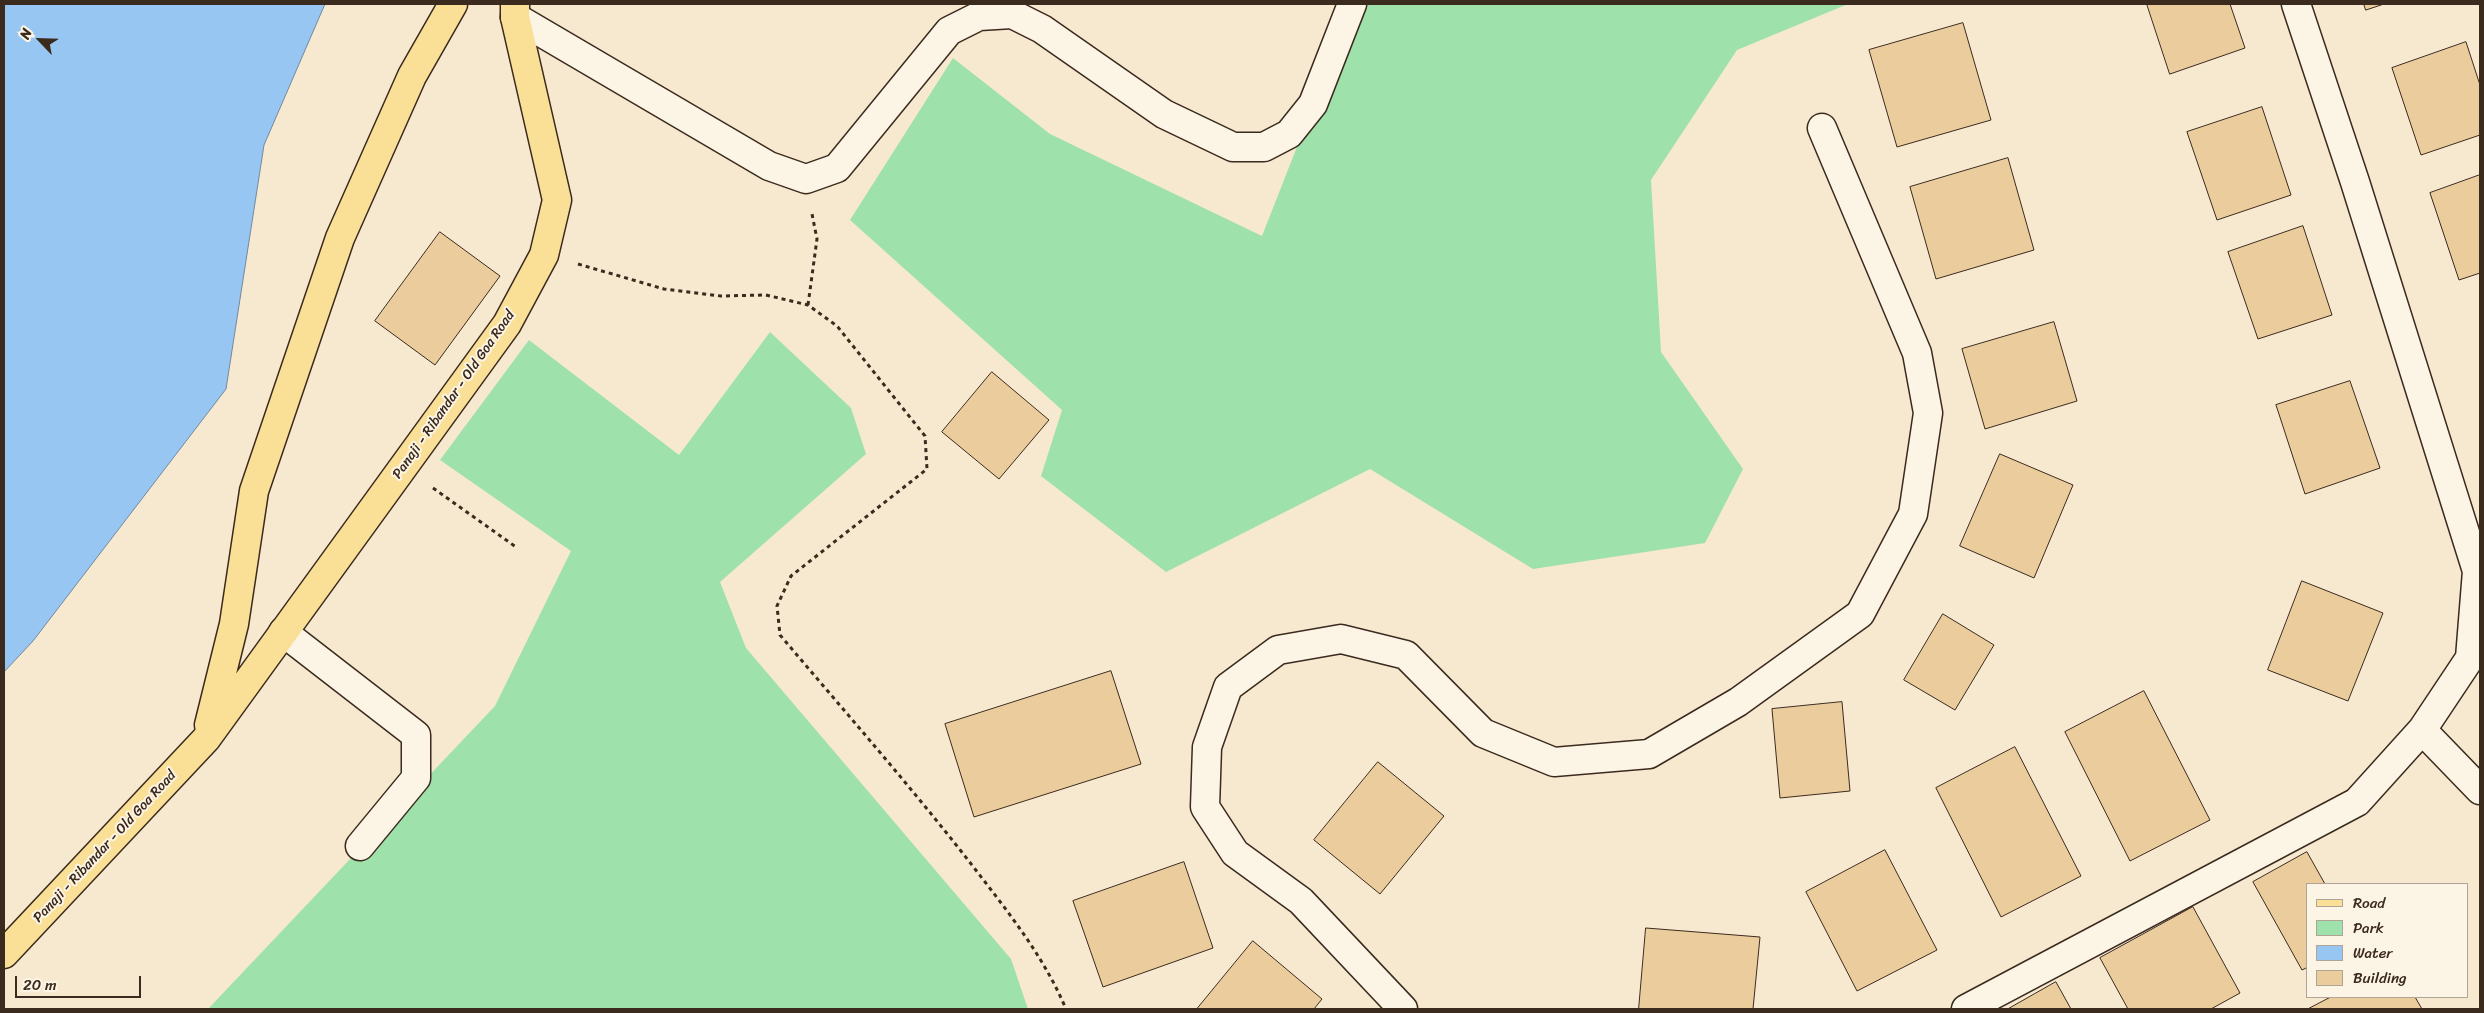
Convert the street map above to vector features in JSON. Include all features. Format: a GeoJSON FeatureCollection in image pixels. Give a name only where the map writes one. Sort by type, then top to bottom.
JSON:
{"type":"FeatureCollection","features":[{"type":"Feature","properties":{"kind":"main road","name":"Panaji - Ribandar - Old Goa Road"},"geometry":{"type":"LineString","coordinates":[[206,739],[234,624],[254,491],[340,238],[412,76],[453,4]]}},
{"type":"Feature","properties":{"kind":"main road","name":"Panaji - Ribandar - Old Goa Road"},"geometry":{"type":"LineString","coordinates":[[4,954],[206,739],[507,324],[544,255],[557,200],[515,11]]}},
{"type":"Feature","properties":{"kind":"street"},"geometry":{"type":"LineString","coordinates":[[515,11],[768,166],[806,179],[836,168],[949,31],[981,10],[1012,14],[1042,29],[1164,114],[1233,147],[1264,147],[1289,134],[1313,104],[1352,4]]}},
{"type":"Feature","properties":{"kind":"street"},"geometry":{"type":"LineString","coordinates":[[1966,1009],[2357,802],[2422,730],[2470,658],[2477,571],[2355,182],[2296,4]]}},
{"type":"Feature","properties":{"kind":"street"},"geometry":{"type":"LineString","coordinates":[[1403,1009],[1301,901],[1235,852],[1206,807],[1207,746],[1228,687],[1278,650],[1341,639],[1406,655],[1483,733],[1554,762],[1649,754],[1738,702],[1860,614],[1914,514],[1928,413],[1917,353],[1822,128]]}},
{"type":"Feature","properties":{"kind":"street"},"geometry":{"type":"LineString","coordinates":[[283,632],[416,735],[416,778],[360,846]]}},
{"type":"Feature","properties":{"kind":"street"},"geometry":{"type":"LineString","coordinates":[[2422,730],[2480,790]]}},
{"type":"Feature","properties":{"kind":"path"},"geometry":{"type":"LineString","coordinates":[[806,179],[817,239],[808,305]]}},
{"type":"Feature","properties":{"kind":"path"},"geometry":{"type":"LineString","coordinates":[[544,255],[664,289],[720,296],[766,296],[808,305],[837,326],[925,436],[927,469],[791,576],[777,606],[780,635],[930,811],[1013,920],[1056,986],[1066,1009]]}},
{"type":"Feature","properties":{"kind":"path"},"geometry":{"type":"LineString","coordinates":[[404,468],[516,547]]}},
{"type":"Feature","properties":{"kind":"green space"},"geometry":{"type":"Polygon","coordinates":[[[1353,4],[1848,4],[1737,50],[1651,180],[1661,352],[1743,469],[1705,543],[1533,569],[1370,469],[1166,572],[1041,476],[1062,410],[850,220],[953,58],[1050,134],[1262,236],[1353,4]]]}},
{"type":"Feature","properties":{"kind":"green space"},"geometry":{"type":"Polygon","coordinates":[[[770,332],[851,408],[866,454],[720,582],[746,648],[1011,959],[1028,1009],[208,1009],[495,706],[571,551],[440,460],[529,340],[679,455],[770,332]]]}},
{"type":"Feature","properties":{"kind":"water"},"geometry":{"type":"Polygon","coordinates":[[[4,4],[325,4],[264,145],[226,389],[33,641],[4,672],[4,4]]]}},
{"type":"Feature","properties":{"kind":"building"},"geometry":{"type":"Polygon","coordinates":[[[2147,4],[2230,4],[2245,48],[2170,74],[2147,4]]]}},
{"type":"Feature","properties":{"kind":"building"},"geometry":{"type":"Polygon","coordinates":[[[2364,4],[2384,4],[2366,10],[2364,4]]]}},
{"type":"Feature","properties":{"kind":"building"},"geometry":{"type":"Polygon","coordinates":[[[1963,23],[1991,120],[1897,147],[1869,50],[1963,23]]]}},
{"type":"Feature","properties":{"kind":"building"},"geometry":{"type":"Polygon","coordinates":[[[2466,42],[2480,85],[2480,135],[2421,155],[2392,68],[2466,42]]]}},
{"type":"Feature","properties":{"kind":"building"},"geometry":{"type":"Polygon","coordinates":[[[2262,107],[2291,195],[2217,220],[2187,132],[2262,107]]]}},
{"type":"Feature","properties":{"kind":"building"},"geometry":{"type":"Polygon","coordinates":[[[2008,158],[2034,250],[1936,279],[1910,187],[2008,158]]]}},
{"type":"Feature","properties":{"kind":"building"},"geometry":{"type":"Polygon","coordinates":[[[2480,175],[2480,273],[2459,280],[2430,193],[2480,175]]]}},
{"type":"Feature","properties":{"kind":"building"},"geometry":{"type":"Polygon","coordinates":[[[2303,226],[2332,315],[2258,339],[2228,252],[2303,226]]]}},
{"type":"Feature","properties":{"kind":"building"},"geometry":{"type":"Polygon","coordinates":[[[440,232],[500,276],[435,365],[375,321],[440,232]]]}},
{"type":"Feature","properties":{"kind":"building"},"geometry":{"type":"Polygon","coordinates":[[[2054,322],[2077,401],[1985,429],[1962,349],[2054,322]]]}},
{"type":"Feature","properties":{"kind":"building"},"geometry":{"type":"Polygon","coordinates":[[[992,372],[1049,420],[999,479],[942,432],[992,372]]]}},
{"type":"Feature","properties":{"kind":"building"},"geometry":{"type":"Polygon","coordinates":[[[2350,381],[2380,468],[2305,494],[2276,405],[2350,381]]]}},
{"type":"Feature","properties":{"kind":"building"},"geometry":{"type":"Polygon","coordinates":[[[2000,454],[2073,485],[2034,578],[1960,546],[2000,454]]]}},
{"type":"Feature","properties":{"kind":"building"},"geometry":{"type":"Polygon","coordinates":[[[2302,581],[2383,613],[2348,701],[2268,670],[2302,581]]]}},
{"type":"Feature","properties":{"kind":"building"},"geometry":{"type":"Polygon","coordinates":[[[1943,614],[1994,645],[1955,710],[1904,680],[1943,614]]]}},
{"type":"Feature","properties":{"kind":"building"},"geometry":{"type":"Polygon","coordinates":[[[1111,671],[1141,764],[974,817],[945,724],[1111,671]]]}},
{"type":"Feature","properties":{"kind":"building"},"geometry":{"type":"Polygon","coordinates":[[[2144,691],[2210,820],[2130,861],[2065,732],[2144,691]]]}},
{"type":"Feature","properties":{"kind":"building"},"geometry":{"type":"Polygon","coordinates":[[[1842,702],[1850,791],[1780,798],[1772,709],[1842,702]]]}},
{"type":"Feature","properties":{"kind":"building"},"geometry":{"type":"Polygon","coordinates":[[[2015,747],[2081,876],[2001,917],[1936,788],[2015,747]]]}},
{"type":"Feature","properties":{"kind":"building"},"geometry":{"type":"Polygon","coordinates":[[[1378,762],[1444,816],[1380,894],[1314,840],[1378,762]]]}},
{"type":"Feature","properties":{"kind":"building"},"geometry":{"type":"Polygon","coordinates":[[[1885,850],[1937,950],[1857,991],[1806,892],[1885,850]]]}},
{"type":"Feature","properties":{"kind":"building"},"geometry":{"type":"Polygon","coordinates":[[[2307,852],[2324,883],[2306,883],[2306,968],[2302,970],[2253,882],[2307,852]]]}},
{"type":"Feature","properties":{"kind":"building"},"geometry":{"type":"Polygon","coordinates":[[[1184,862],[1213,948],[1103,987],[1073,901],[1184,862]]]}},
{"type":"Feature","properties":{"kind":"building"},"geometry":{"type":"Polygon","coordinates":[[[2193,907],[2240,993],[2211,1009],[2128,1009],[2100,958],[2193,907]]]}},
{"type":"Feature","properties":{"kind":"building"},"geometry":{"type":"Polygon","coordinates":[[[1646,928],[1760,937],[1753,1009],[1639,1009],[1646,928]]]}},
{"type":"Feature","properties":{"kind":"building"},"geometry":{"type":"Polygon","coordinates":[[[1253,941],[1322,999],[1314,1009],[1197,1009],[1253,941]]]}},
{"type":"Feature","properties":{"kind":"building"},"geometry":{"type":"Polygon","coordinates":[[[2056,982],[2071,1009],[2008,1009],[2056,982]]]}},
{"type":"Feature","properties":{"kind":"building"},"geometry":{"type":"Polygon","coordinates":[[[2329,998],[2416,998],[2422,1009],[2308,1009],[2329,998]]]}}]}
